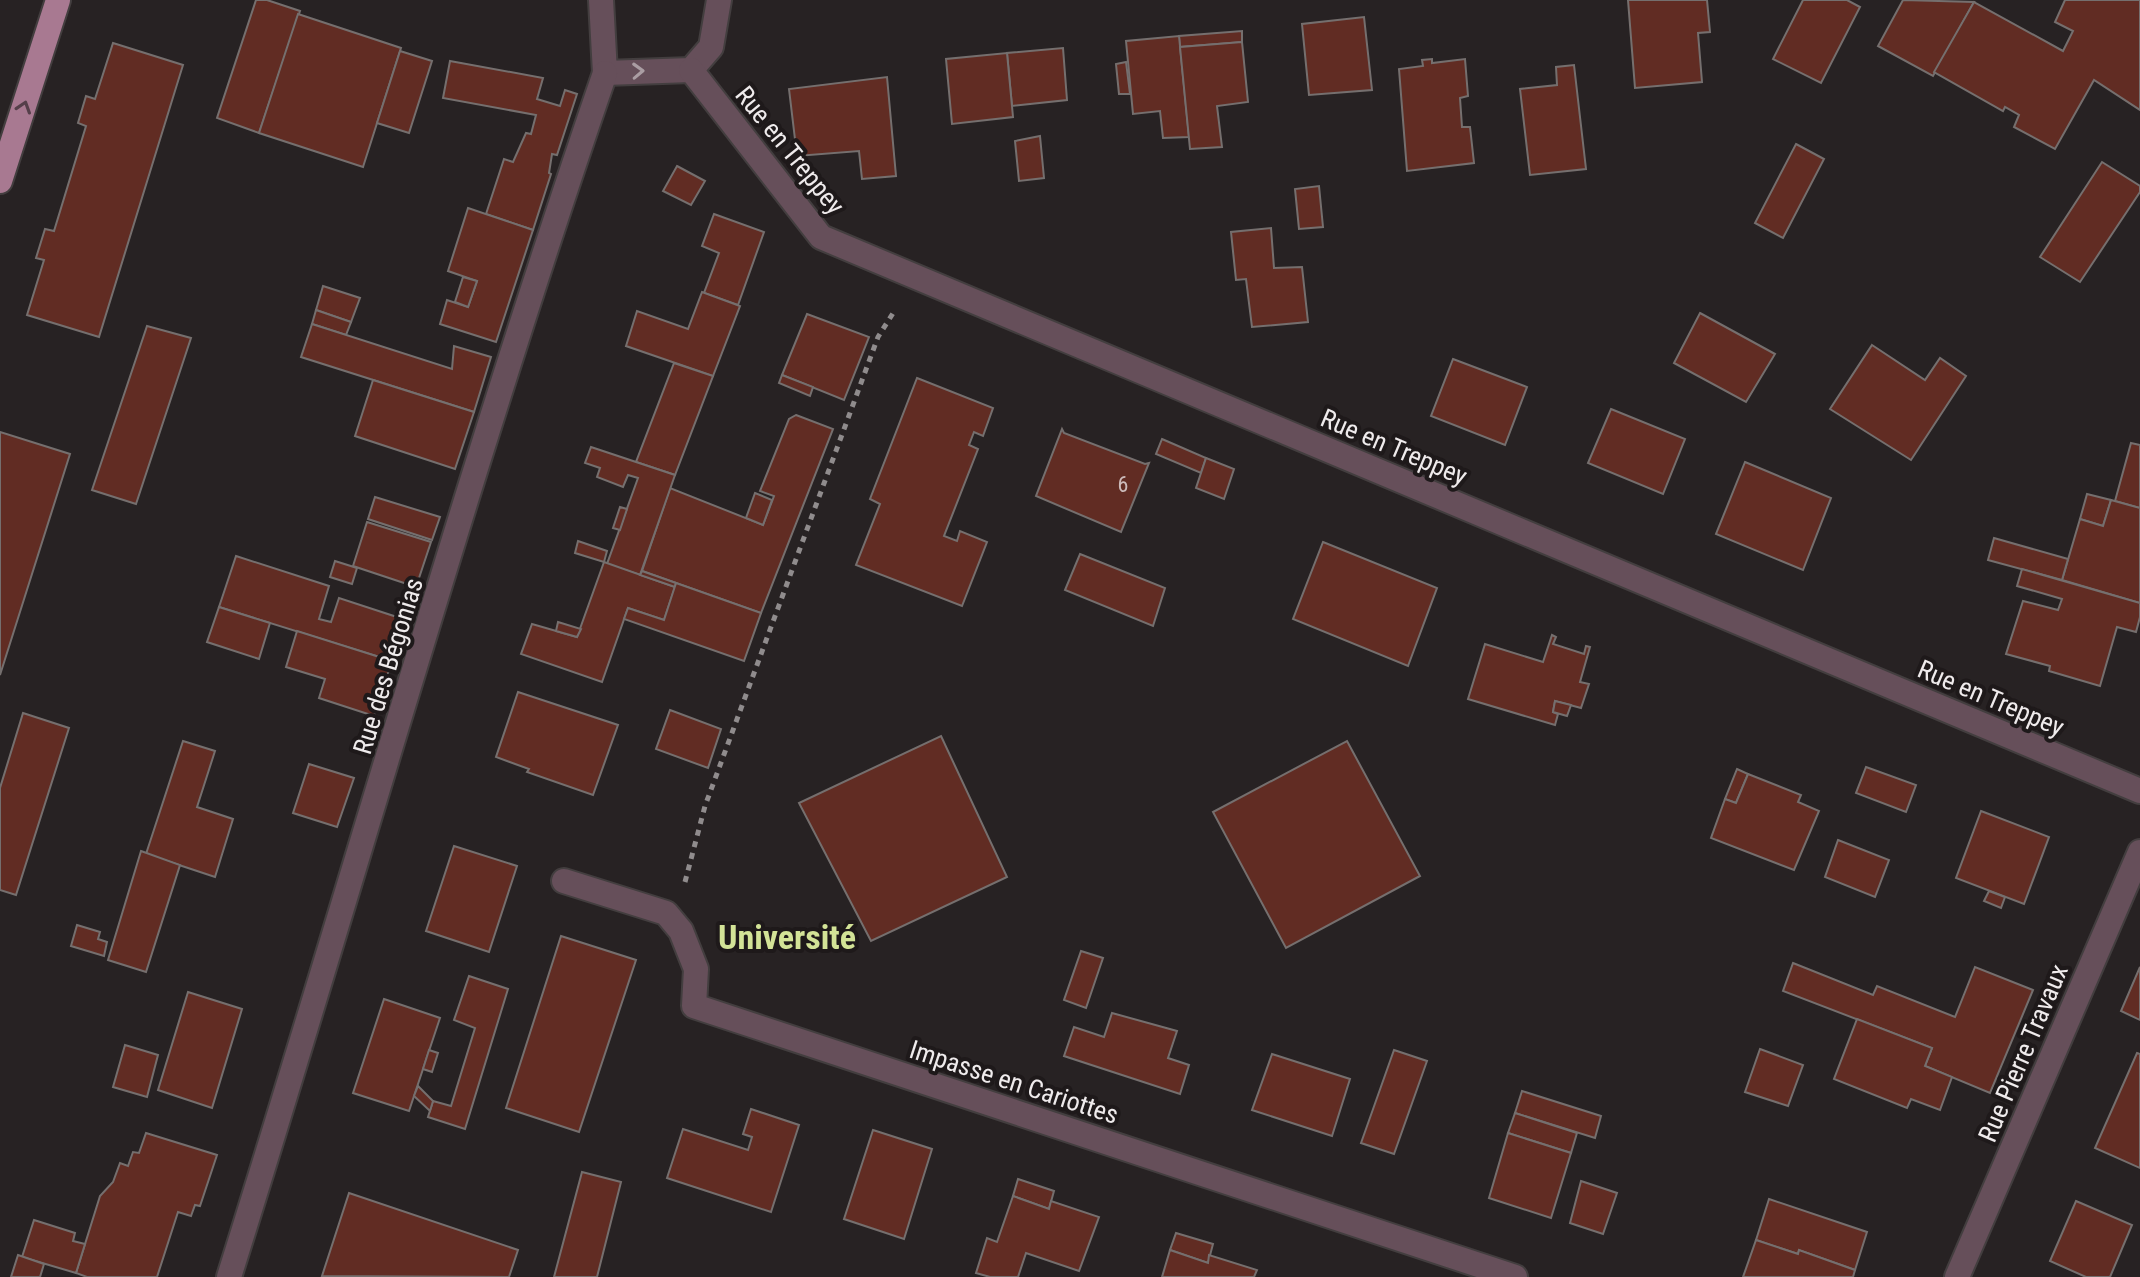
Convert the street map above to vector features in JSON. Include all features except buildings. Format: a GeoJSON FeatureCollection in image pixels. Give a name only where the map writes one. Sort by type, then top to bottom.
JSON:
{"type":"FeatureCollection","features":[{"type":"Feature","properties":{"kind":"main road"},"geometry":{"type":"LineString","coordinates":[[0,181],[58,0]]}},
{"type":"Feature","properties":{"kind":"street"},"geometry":{"type":"LineString","coordinates":[[601,0],[605,73],[691,70],[711,47],[719,0]]}},
{"type":"Feature","properties":{"kind":"street","name":"Rue en Treppey"},"geometry":{"type":"LineString","coordinates":[[691,70],[821,237],[2140,791]]}},
{"type":"Feature","properties":{"kind":"street","name":"Rue des Bégonias"},"geometry":{"type":"LineString","coordinates":[[229,1277],[317,998],[536,273],[605,73]]}},
{"type":"Feature","properties":{"kind":"street","name":"Rue Pierre Travaux"},"geometry":{"type":"LineString","coordinates":[[1957,1277],[2140,852]]}},
{"type":"Feature","properties":{"kind":"street"},"geometry":{"type":"LineString","coordinates":[[564,881],[666,913],[681,931]]}},
{"type":"Feature","properties":{"kind":"street","name":"Impasse en Cariottes"},"geometry":{"type":"LineString","coordinates":[[681,931],[696,969],[694,1006],[1515,1277]]}},
{"type":"Feature","properties":{"kind":"path"},"geometry":{"type":"LineString","coordinates":[[681,931],[685,878],[705,806],[878,337],[915,277]]}},
{"type":"Feature","properties":{"kind":"district","name":"Université"},"geometry":{"type":"Point","coordinates":[787,937]}}]}
